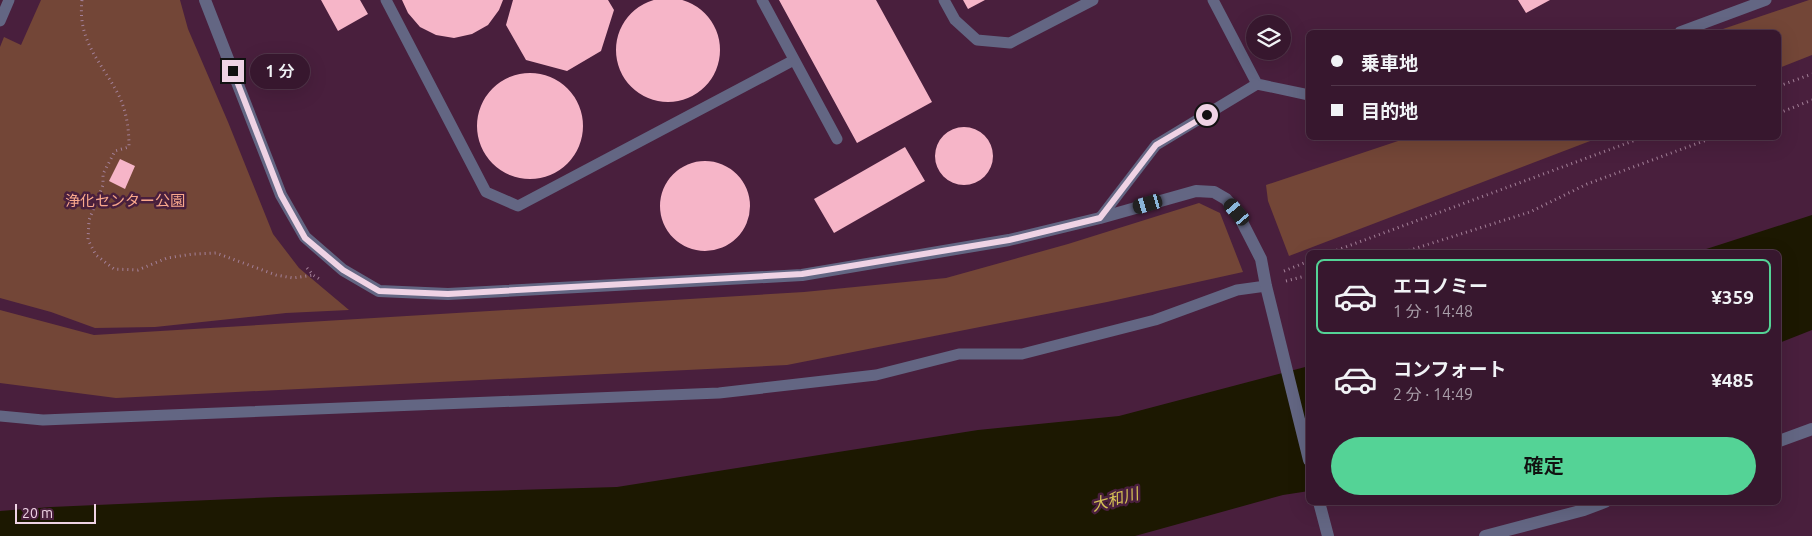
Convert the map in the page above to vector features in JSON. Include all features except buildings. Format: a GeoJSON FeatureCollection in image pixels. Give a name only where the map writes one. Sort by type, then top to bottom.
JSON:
{"type":"FeatureCollection","features":[{"type":"Feature","properties":{"kind":"street"},"geometry":{"type":"LineString","coordinates":[[205,0],[281,195],[305,238],[343,270],[379,291],[448,294],[802,274],[1009,240],[1100,218],[1196,191],[1214,192],[1226,199],[1237,212],[1261,259],[1306,448]]}},
{"type":"Feature","properties":{"kind":"street"},"geometry":{"type":"LineString","coordinates":[[1781,440],[1812,429]]}},
{"type":"Feature","properties":{"kind":"street"},"geometry":{"type":"LineString","coordinates":[[1320,505],[1328,536]]}},
{"type":"Feature","properties":{"kind":"street"},"geometry":{"type":"LineString","coordinates":[[1485,536],[1597,505]]}},
{"type":"Feature","properties":{"kind":"lane"},"geometry":{"type":"LineString","coordinates":[[0,20],[9,0]]}},
{"type":"Feature","properties":{"kind":"lane"},"geometry":{"type":"LineString","coordinates":[[386,0],[486,192],[518,206],[794,60]]}},
{"type":"Feature","properties":{"kind":"lane"},"geometry":{"type":"LineString","coordinates":[[762,0],[837,139]]}},
{"type":"Feature","properties":{"kind":"lane"},"geometry":{"type":"LineString","coordinates":[[944,0],[955,20],[977,40],[1010,43],[1093,0]]}},
{"type":"Feature","properties":{"kind":"lane"},"geometry":{"type":"LineString","coordinates":[[1213,0],[1257,84]]}},
{"type":"Feature","properties":{"kind":"lane"},"geometry":{"type":"LineString","coordinates":[[1685,30],[1766,0]]}},
{"type":"Feature","properties":{"kind":"lane"},"geometry":{"type":"LineString","coordinates":[[1100,218],[1156,145],[1257,84],[1306,94]]}},
{"type":"Feature","properties":{"kind":"lane"},"geometry":{"type":"LineString","coordinates":[[0,416],[44,420],[719,393],[876,375],[959,354],[1022,354],[1155,320],[1237,290],[1266,286]]}},
{"type":"Feature","properties":{"kind":"path"},"geometry":{"type":"LineString","coordinates":[[82,0],[80,14],[87,42],[120,99],[129,125],[129,147],[115,150],[103,174],[103,184],[89,220],[88,240],[96,255],[114,269],[138,270],[167,258],[216,253],[276,275],[293,278],[313,275]]}},
{"type":"Feature","properties":{"kind":"path"},"geometry":{"type":"LineString","coordinates":[[1781,85],[1812,74]]}},
{"type":"Feature","properties":{"kind":"path"},"geometry":{"type":"LineString","coordinates":[[1781,112],[1812,100]]}},
{"type":"Feature","properties":{"kind":"path"},"geometry":{"type":"LineString","coordinates":[[1337,250],[1636,140]]}},
{"type":"Feature","properties":{"kind":"path"},"geometry":{"type":"LineString","coordinates":[[1410,250],[1530,212],[1587,184],[1707,140]]}},
{"type":"Feature","properties":{"kind":"path"},"geometry":{"type":"LineString","coordinates":[[1279,272],[1306,262]]}},
{"type":"Feature","properties":{"kind":"green space","name":"浄化センター公園"},"geometry":{"type":"Polygon","coordinates":[[[41,0],[180,0],[188,29],[273,234],[299,268],[349,310],[286,313],[155,327],[95,328],[51,312],[0,298],[0,47],[4,37],[21,45],[41,0]]]}},
{"type":"Feature","properties":{"kind":"green space"},"geometry":{"type":"Polygon","coordinates":[[[1812,0],[1812,55],[1781,67],[1781,30],[1720,30],[1812,0]]]}},
{"type":"Feature","properties":{"kind":"green space"},"geometry":{"type":"Polygon","coordinates":[[[1401,140],[1593,140],[1289,256],[1268,201],[1266,185],[1401,140]]]}},
{"type":"Feature","properties":{"kind":"green space"},"geometry":{"type":"Polygon","coordinates":[[[1199,203],[1220,213],[1243,272],[1107,302],[787,365],[116,398],[0,383],[0,310],[94,335],[804,292],[946,278],[1068,244],[1199,203]]]}},
{"type":"Feature","properties":{"kind":"water"},"geometry":{"type":"Polygon","coordinates":[[[1812,215],[1812,330],[1781,342],[1781,250],[1703,250],[1812,215]]]}},
{"type":"Feature","properties":{"kind":"water","name":"大和川"},"geometry":{"type":"Polygon","coordinates":[[[1306,367],[1306,491],[1283,495],[1135,536],[0,536],[0,511],[278,497],[617,487],[978,430],[1119,416],[1306,367]]]}},
{"type":"Feature","properties":{"kind":"route"},"geometry":{"type":"LineString","coordinates":[[233,71],[281,195],[305,238],[343,270],[379,291],[448,294],[802,274],[1009,240],[1100,218],[1156,145],[1207,115]]}}]}
